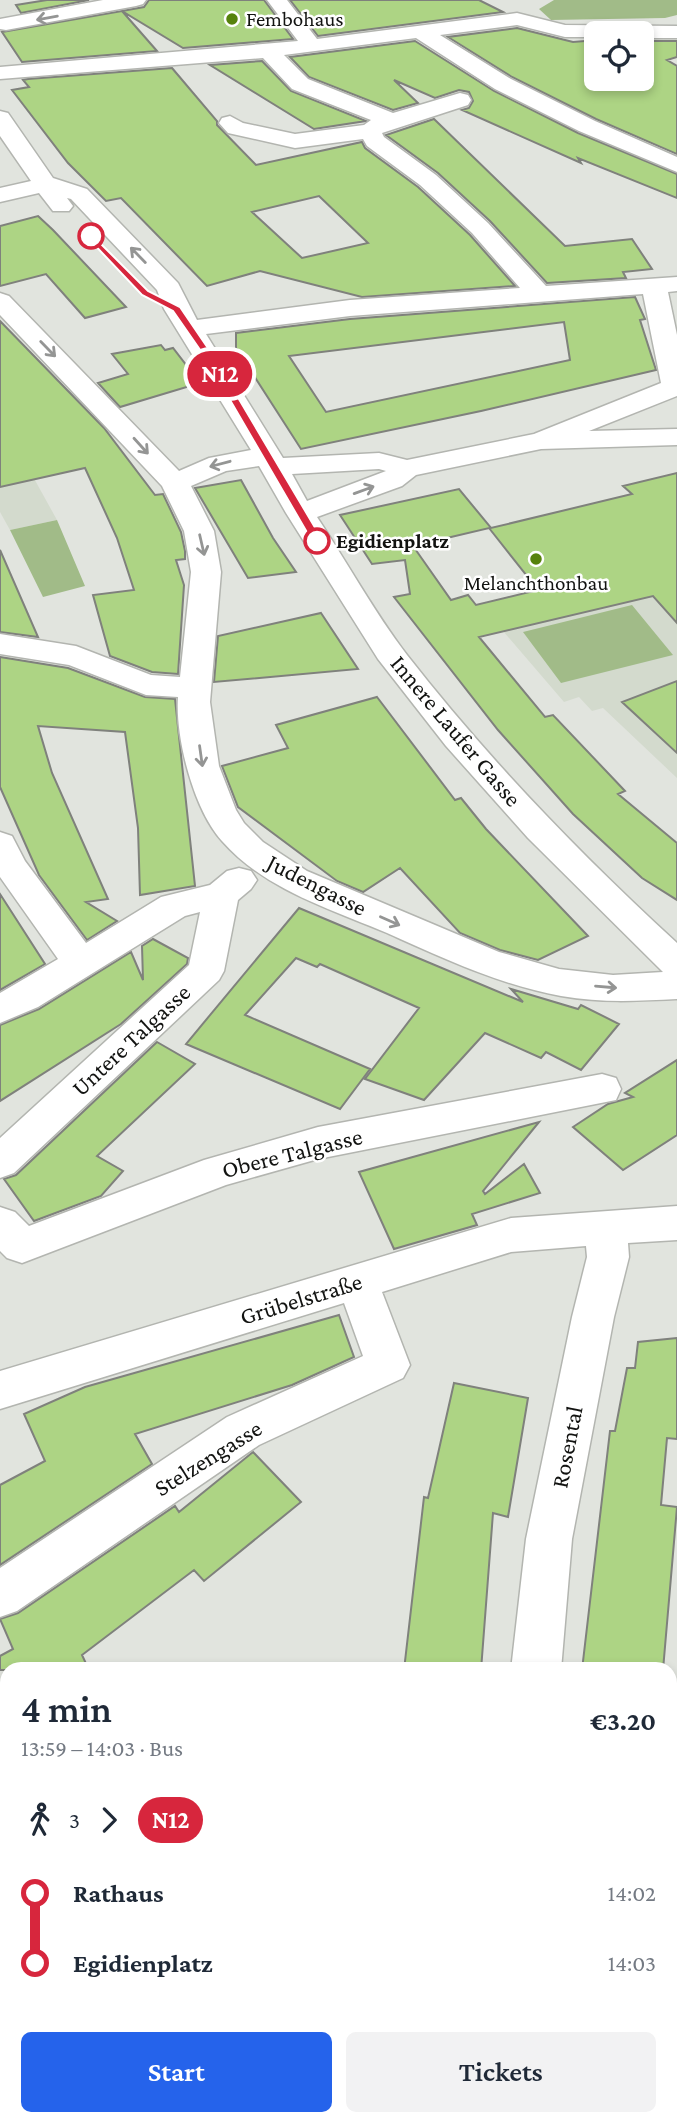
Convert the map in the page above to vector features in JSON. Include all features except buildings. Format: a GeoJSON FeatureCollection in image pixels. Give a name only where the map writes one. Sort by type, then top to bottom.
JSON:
{"type":"FeatureCollection","features":[{"type":"Feature","properties":{"kind":"street"},"geometry":{"type":"LineString","coordinates":[[4,18],[136,0]]}},
{"type":"Feature","properties":{"kind":"street"},"geometry":{"type":"LineString","coordinates":[[277,0],[302,47]]}},
{"type":"Feature","properties":{"kind":"street"},"geometry":{"type":"LineString","coordinates":[[496,0],[517,19]]}},
{"type":"Feature","properties":{"kind":"street"},"geometry":{"type":"LineString","coordinates":[[517,19],[537,2]]}},
{"type":"Feature","properties":{"kind":"street"},"geometry":{"type":"LineString","coordinates":[[440,6],[476,25]]}},
{"type":"Feature","properties":{"kind":"street"},"geometry":{"type":"LineString","coordinates":[[2,69],[268,51],[517,19],[565,30],[677,32]]}},
{"type":"Feature","properties":{"kind":"street"},"geometry":{"type":"LineString","coordinates":[[421,32],[503,84],[608,136],[677,165]]}},
{"type":"Feature","properties":{"kind":"street"},"geometry":{"type":"LineString","coordinates":[[268,51],[300,84],[381,126]]}},
{"type":"Feature","properties":{"kind":"street"},"geometry":{"type":"LineString","coordinates":[[230,123],[236,128],[295,141],[381,126],[460,100]]}},
{"type":"Feature","properties":{"kind":"street"},"geometry":{"type":"LineString","coordinates":[[0,118],[56,201],[145,293],[183,319],[229,321],[312,315],[350,307],[665,285],[676,388],[541,441]]}},
{"type":"Feature","properties":{"kind":"street"},"geometry":{"type":"LineString","coordinates":[[381,126],[375,141],[428,180],[480,228],[539,294]]}},
{"type":"Feature","properties":{"kind":"street"},"geometry":{"type":"LineString","coordinates":[[0,195],[47,184]]}},
{"type":"Feature","properties":{"kind":"street","name":"Innere Laufer Gasse"},"geometry":{"type":"LineString","coordinates":[[47,184],[79,194],[169,288],[183,319],[210,357],[300,513],[389,652],[458,739],[577,867],[677,964]]}},
{"type":"Feature","properties":{"kind":"street"},"geometry":{"type":"LineString","coordinates":[[75,220],[100,215]]}},
{"type":"Feature","properties":{"kind":"street","name":"Judengasse"},"geometry":{"type":"LineString","coordinates":[[0,301],[175,483],[199,531],[206,572],[195,688],[202,766],[219,810],[232,831],[263,859],[295,880],[488,962],[559,982],[613,989],[677,985]]}},
{"type":"Feature","properties":{"kind":"street"},"geometry":{"type":"LineString","coordinates":[[175,483],[206,467],[270,461],[379,461],[407,468],[541,441],[677,437]]}},
{"type":"Feature","properties":{"kind":"street"},"geometry":{"type":"LineString","coordinates":[[300,513],[393,480],[407,468]]}},
{"type":"Feature","properties":{"kind":"street"},"geometry":{"type":"LineString","coordinates":[[0,644],[76,656],[146,685],[195,688]]}},
{"type":"Feature","properties":{"kind":"street"},"geometry":{"type":"LineString","coordinates":[[0,844],[10,865],[79,961]]}},
{"type":"Feature","properties":{"kind":"street"},"geometry":{"type":"LineString","coordinates":[[0,1009],[25,997],[79,961],[174,906],[221,895],[263,859]]}},
{"type":"Feature","properties":{"kind":"street","name":"Untere Talgasse"},"geometry":{"type":"LineString","coordinates":[[0,1162],[206,971],[221,895]]}},
{"type":"Feature","properties":{"kind":"street","name":"Obere Talgasse"},"geometry":{"type":"LineString","coordinates":[[0,1224],[22,1245],[218,1171],[318,1143],[602,1089]]}},
{"type":"Feature","properties":{"kind":"street","name":"Grübelstraße"},"geometry":{"type":"LineString","coordinates":[[0,1390],[511,1235],[606,1226],[677,1223]]}},
{"type":"Feature","properties":{"kind":"street","name":"Rosental"},"geometry":{"type":"LineString","coordinates":[[537,1662],[549,1539],[593,1317],[608,1257],[606,1226]]}},
{"type":"Feature","properties":{"kind":"street","name":"Stelzengasse"},"geometry":{"type":"LineString","coordinates":[[0,1595],[243,1431],[388,1365],[357,1282]]}},
{"type":"Feature","properties":{"kind":"shaded area"},"geometry":{"type":"Polygon","coordinates":[[[21,455],[57,520],[10,530],[0,512],[0,459],[21,455]]]}},
{"type":"Feature","properties":{"kind":"shaded area"},"geometry":{"type":"Polygon","coordinates":[[[614,499],[653,595],[677,623],[677,778],[603,708],[592,711],[579,697],[564,702],[503,631],[515,628],[495,600],[538,590],[489,528],[614,499]]]}},
{"type":"Feature","properties":{"kind":"green space"},"geometry":{"type":"Polygon","coordinates":[[[554,0],[677,0],[677,15],[665,18],[551,20],[539,9],[554,0]]]}},
{"type":"Feature","properties":{"kind":"green space"},"geometry":{"type":"Polygon","coordinates":[[[57,520],[85,586],[43,597],[10,530],[57,520]]]}},
{"type":"Feature","properties":{"kind":"green space"},"geometry":{"type":"Polygon","coordinates":[[[632,605],[673,655],[561,683],[523,632],[632,605]]]}},
{"type":"Feature","properties":{"kind":"bus line","name":"N12"},"geometry":{"type":"LineString","coordinates":[[91,236],[145,293],[177,309],[210,357],[317,541]]}},
{"type":"Feature","properties":{"kind":"place","name":"Fembohaus"},"geometry":{"type":"Point","coordinates":[232,19]}},
{"type":"Feature","properties":{"kind":"place","name":"Egidienplatz"},"geometry":{"type":"Point","coordinates":[317,541]}},
{"type":"Feature","properties":{"kind":"place","name":"Melanchthonbau"},"geometry":{"type":"Point","coordinates":[536,559]}}]}
